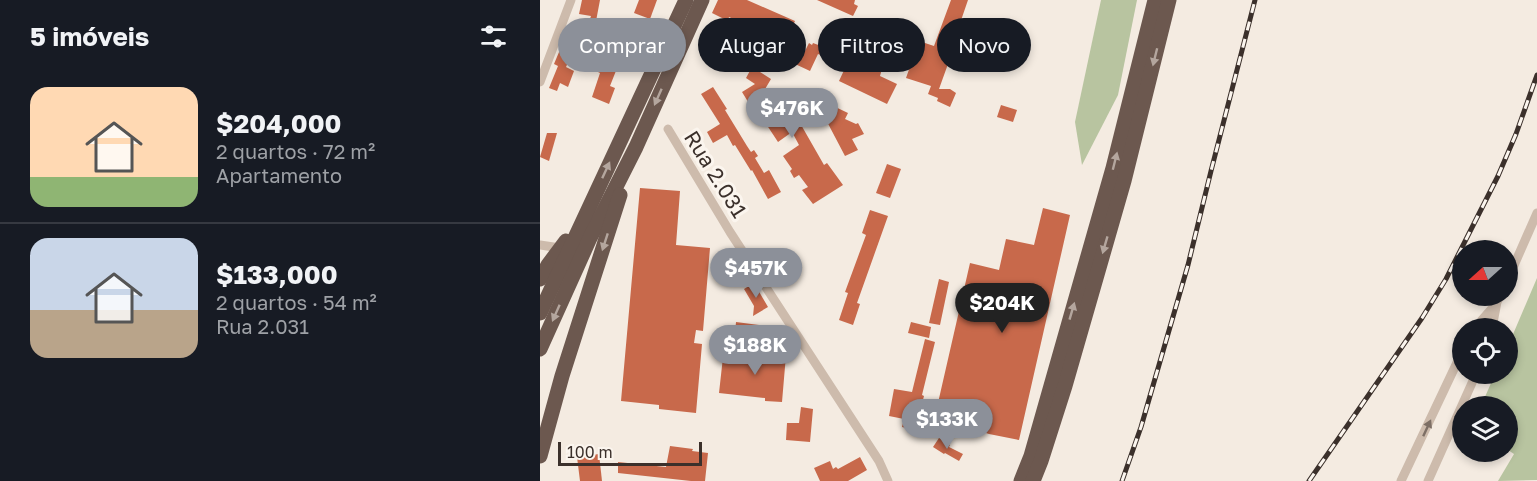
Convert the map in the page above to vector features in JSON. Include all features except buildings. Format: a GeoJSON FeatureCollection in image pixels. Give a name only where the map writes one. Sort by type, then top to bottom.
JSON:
{"type":"FeatureCollection","features":[{"type":"Feature","properties":{"kind":"highway"},"geometry":{"type":"LineString","coordinates":[[540,313],[686,0]]}},
{"type":"Feature","properties":{"kind":"highway"},"geometry":{"type":"LineString","coordinates":[[540,349],[590,238],[636,147],[702,0]]}},
{"type":"Feature","properties":{"kind":"highway"},"geometry":{"type":"LineString","coordinates":[[1021,481],[1031,456],[1113,168],[1155,0]]}},
{"type":"Feature","properties":{"kind":"highway"},"geometry":{"type":"LineString","coordinates":[[1033,481],[1065,386],[1124,181],[1169,0]]}},
{"type":"Feature","properties":{"kind":"highway"},"geometry":{"type":"LineString","coordinates":[[540,456],[565,366],[636,147]]}},
{"type":"Feature","properties":{"kind":"highway"},"geometry":{"type":"LineString","coordinates":[[540,279],[560,248],[581,222]]}},
{"type":"Feature","properties":{"kind":"highway"},"geometry":{"type":"LineString","coordinates":[[1010,481],[1022,459],[1051,385]]}},
{"type":"Feature","properties":{"kind":"street"},"geometry":{"type":"LineString","coordinates":[[540,82],[571,0]]}},
{"type":"Feature","properties":{"kind":"street","name":"Rua 2.031"},"geometry":{"type":"LineString","coordinates":[[668,129],[737,242],[879,461],[888,481]]}},
{"type":"Feature","properties":{"kind":"street"},"geometry":{"type":"LineString","coordinates":[[1518,256],[1537,213]]}},
{"type":"Feature","properties":{"kind":"street"},"geometry":{"type":"LineString","coordinates":[[540,245],[560,248]]}},
{"type":"Feature","properties":{"kind":"street"},"geometry":{"type":"LineString","coordinates":[[1483,318],[1492,306]]}},
{"type":"Feature","properties":{"kind":"street"},"geometry":{"type":"LineString","coordinates":[[1401,481],[1452,373]]}},
{"type":"Feature","properties":{"kind":"street"},"geometry":{"type":"LineString","coordinates":[[1428,481],[1472,384]]}},
{"type":"Feature","properties":{"kind":"green space"},"geometry":{"type":"Polygon","coordinates":[[[1101,0],[1137,0],[1118,95],[1082,165],[1075,122],[1101,0]]]}},
{"type":"Feature","properties":{"kind":"green space"},"geometry":{"type":"Polygon","coordinates":[[[1537,278],[1537,480],[1498,481],[1509,462],[1518,462],[1518,396],[1485,396],[1491,384],[1518,384],[1518,323],[1537,278]]]}},
{"type":"Feature","properties":{"kind":"railway"},"geometry":{"type":"LineString","coordinates":[[1122,481],[1141,427],[1188,265],[1255,0]]}},
{"type":"Feature","properties":{"kind":"railway"},"geometry":{"type":"LineString","coordinates":[[1309,481],[1422,318],[1446,279],[1498,176],[1537,75]]}}]}
